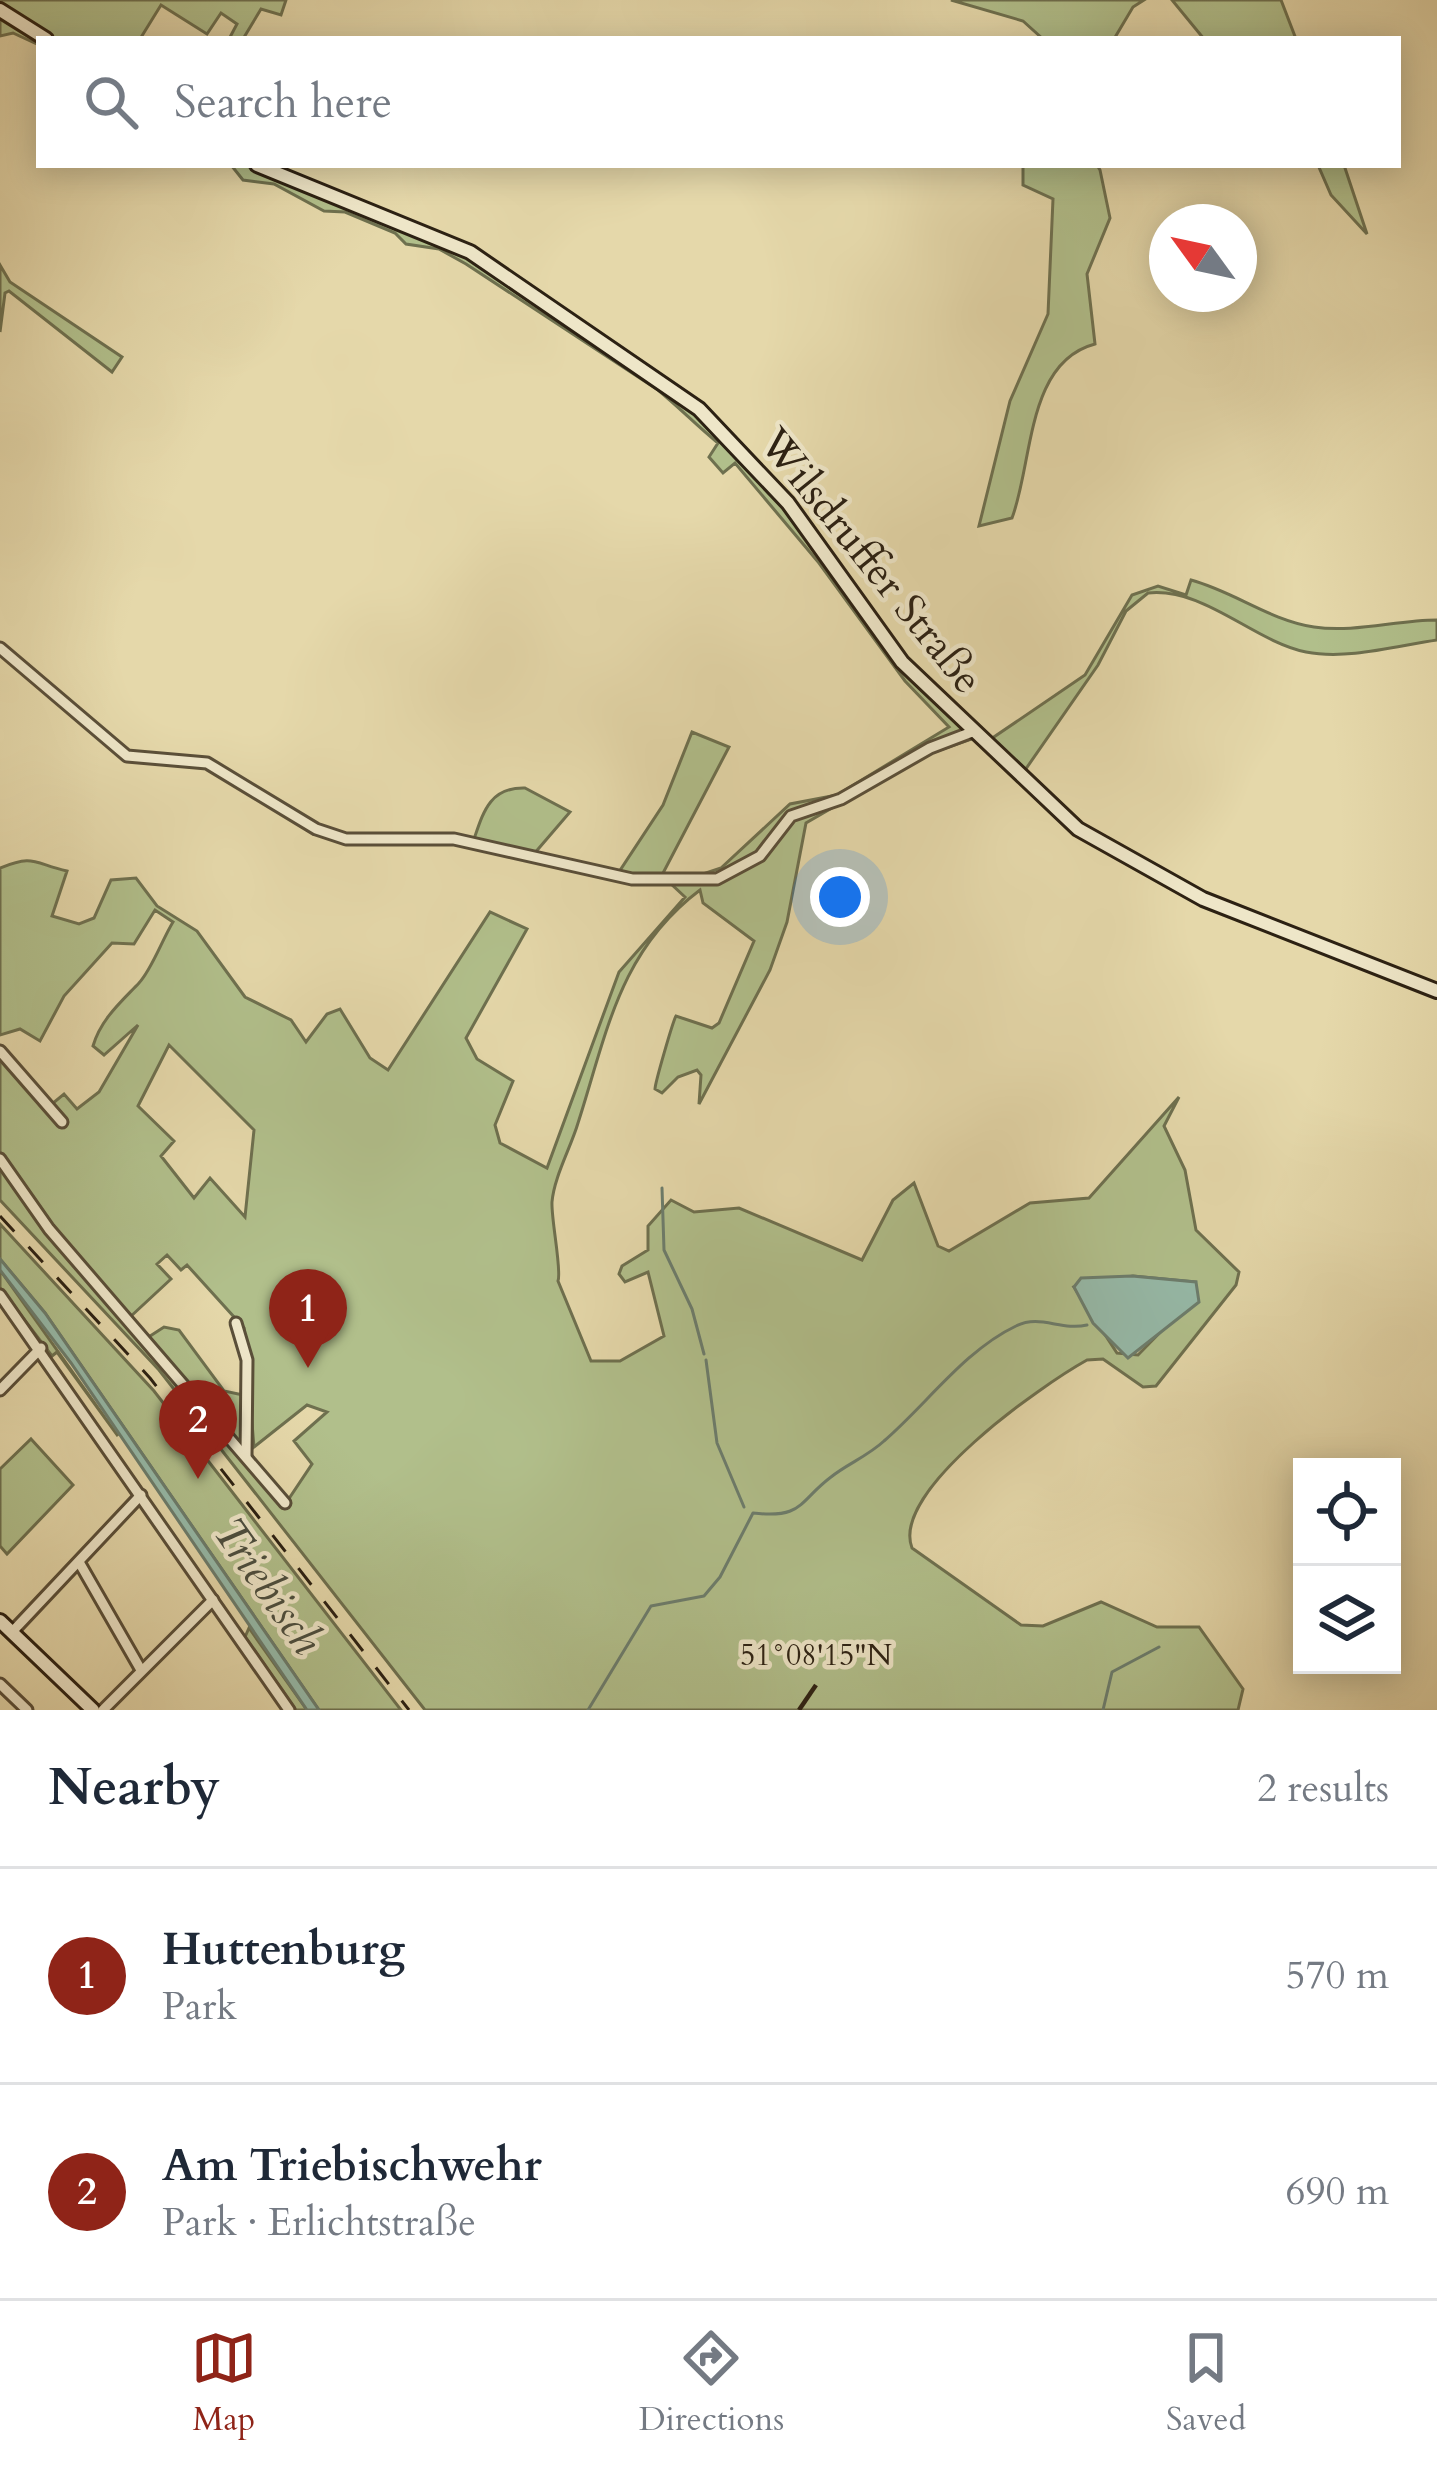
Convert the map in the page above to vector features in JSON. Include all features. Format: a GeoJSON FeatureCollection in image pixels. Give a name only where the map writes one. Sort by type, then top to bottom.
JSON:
{"type":"FeatureCollection","features":[{"type":"Feature","properties":{"kind":"main road"},"geometry":{"type":"LineString","coordinates":[[0,11],[41,36]]}},
{"type":"Feature","properties":{"kind":"main road","name":"Wilsdruffer Straße"},"geometry":{"type":"LineString","coordinates":[[264,168],[470,252],[699,409],[788,503],[902,662],[1056,812],[1142,869],[1217,905],[1437,991]]}},
{"type":"Feature","properties":{"kind":"main road"},"geometry":{"type":"LineString","coordinates":[[0,1621],[93,1710]]}},
{"type":"Feature","properties":{"kind":"street"},"geometry":{"type":"LineString","coordinates":[[0,648],[128,756],[207,763],[316,829],[363,842],[473,842],[632,879],[717,879],[729,874],[760,856],[791,816],[841,799],[930,748],[972,732]]}},
{"type":"Feature","properties":{"kind":"street"},"geometry":{"type":"LineString","coordinates":[[0,1051],[62,1122]]}},
{"type":"Feature","properties":{"kind":"street"},"geometry":{"type":"LineString","coordinates":[[0,1159],[50,1229],[285,1503]]}},
{"type":"Feature","properties":{"kind":"street"},"geometry":{"type":"LineString","coordinates":[[0,1295],[289,1710]]}},
{"type":"Feature","properties":{"kind":"street"},"geometry":{"type":"LineString","coordinates":[[236,1323],[247,1360],[246,1456]]}},
{"type":"Feature","properties":{"kind":"street"},"geometry":{"type":"LineString","coordinates":[[0,1390],[41,1348]]}},
{"type":"Feature","properties":{"kind":"street"},"geometry":{"type":"LineString","coordinates":[[12,1632],[141,1496]]}},
{"type":"Feature","properties":{"kind":"street"},"geometry":{"type":"LineString","coordinates":[[79,1562],[141,1670]]}},
{"type":"Feature","properties":{"kind":"street"},"geometry":{"type":"LineString","coordinates":[[103,1710],[213,1600]]}},
{"type":"Feature","properties":{"kind":"street"},"geometry":{"type":"LineString","coordinates":[[0,1684],[27,1710]]}},
{"type":"Feature","properties":{"kind":"green space"},"geometry":{"type":"Polygon","coordinates":[[[0,0],[286,0],[281,15],[261,9],[245,36],[231,36],[237,24],[221,13],[207,34],[161,5],[142,36],[36,36],[36,44],[13,33],[0,36],[0,0]]]}},
{"type":"Feature","properties":{"kind":"green space"},"geometry":{"type":"Polygon","coordinates":[[[951,0],[1144,0],[1133,7],[1116,36],[1040,36],[1023,21],[951,0]]]}},
{"type":"Feature","properties":{"kind":"green space"},"geometry":{"type":"Polygon","coordinates":[[[1172,0],[1281,0],[1295,36],[1202,36],[1172,0]]]}},
{"type":"Feature","properties":{"kind":"green space"},"geometry":{"type":"Polygon","coordinates":[[[233,168],[265,168],[421,229],[593,332],[732,440],[880,633],[977,737],[920,757],[806,823],[787,922],[770,970],[699,1104],[701,1075],[697,1070],[678,1077],[662,1093],[655,1089],[674,1020],[676,1016],[712,1028],[719,1023],[754,941],[703,903],[700,890],[651,939],[633,967],[608,1026],[552,1202],[558,1281],[591,1361],[620,1361],[664,1336],[648,1272],[625,1282],[619,1274],[622,1266],[648,1250],[648,1226],[671,1200],[694,1212],[739,1208],[862,1260],[893,1200],[914,1183],[938,1246],[949,1251],[1030,1203],[1089,1198],[1179,1097],[1164,1126],[1185,1170],[1196,1230],[1239,1272],[1236,1285],[1156,1386],[1143,1387],[1103,1359],[1087,1360],[1006,1415],[946,1470],[924,1498],[911,1525],[912,1548],[1021,1625],[1043,1626],[1101,1602],[1157,1627],[1199,1627],[1243,1689],[1238,1710],[425,1710],[159,1370],[0,1200],[0,1048],[52,1104],[64,1094],[77,1109],[99,1092],[138,1025],[104,1055],[93,1046],[106,1019],[144,977],[173,922],[155,910],[134,944],[112,943],[64,996],[40,1041],[20,1029],[0,1035],[0,868],[27,861],[67,871],[52,916],[79,924],[94,918],[111,880],[136,878],[157,906],[197,931],[245,997],[291,1020],[306,1042],[327,1014],[340,1009],[370,1058],[388,1070],[490,912],[527,929],[466,1038],[477,1059],[513,1081],[495,1125],[500,1143],[547,1168],[619,972],[685,897],[671,884],[617,875],[663,805],[692,732],[729,747],[662,875],[700,875],[721,868],[790,804],[837,795],[949,727],[905,681],[819,563],[735,463],[723,473],[709,457],[718,443],[658,390],[439,249],[406,244],[395,233],[345,212],[324,211],[274,184],[243,180],[233,168]],[[169,1045],[138,1106],[174,1141],[161,1156],[194,1198],[210,1178],[245,1217],[254,1130],[169,1045]],[[167,1255],[157,1264],[171,1279],[129,1318],[147,1338],[164,1327],[179,1330],[224,1391],[243,1395],[247,1436],[241,1448],[198,1401],[286,1503],[312,1464],[294,1441],[327,1412],[307,1405],[254,1447],[244,1328],[187,1265],[181,1270],[167,1255]],[[1133,1276],[1074,1287],[1117,1353],[1138,1355],[1173,1319],[1195,1282],[1133,1276]]]}},
{"type":"Feature","properties":{"kind":"green space"},"geometry":{"type":"Polygon","coordinates":[[[1023,168],[1100,170],[1110,218],[1087,274],[1095,344],[1072,354],[1044,392],[1012,518],[979,526],[1010,401],[1048,314],[1053,199],[1023,185],[1023,168]]]}},
{"type":"Feature","properties":{"kind":"green space"},"geometry":{"type":"Polygon","coordinates":[[[1319,168],[1345,168],[1367,234],[1331,195],[1319,168]]]}},
{"type":"Feature","properties":{"kind":"green space"},"geometry":{"type":"Polygon","coordinates":[[[0,265],[10,282],[122,357],[112,372],[9,291],[0,332],[0,265]]]}},
{"type":"Feature","properties":{"kind":"green space"},"geometry":{"type":"Polygon","coordinates":[[[1191,580],[1314,627],[1437,620],[1437,640],[1355,653],[1306,652],[1189,598],[1148,593],[1126,611],[1098,665],[1023,773],[988,741],[1085,675],[1132,595],[1158,586],[1186,595],[1191,580]]]}},
{"type":"Feature","properties":{"kind":"green space"},"geometry":{"type":"Polygon","coordinates":[[[525,788],[570,812],[533,855],[473,842],[495,797],[525,788]]]}},
{"type":"Feature","properties":{"kind":"green space"},"geometry":{"type":"Polygon","coordinates":[[[0,1224],[154,1391],[401,1710],[319,1710],[45,1313],[0,1259],[0,1224]]]}},
{"type":"Feature","properties":{"kind":"green space"},"geometry":{"type":"Polygon","coordinates":[[[0,1270],[118,1436],[57,1352],[52,1356],[0,1288],[0,1270]]]}},
{"type":"Feature","properties":{"kind":"green space"},"geometry":{"type":"Polygon","coordinates":[[[31,1439],[73,1485],[7,1554],[0,1546],[0,1469],[31,1439]]]}},
{"type":"Feature","properties":{"kind":"green space"},"geometry":{"type":"Polygon","coordinates":[[[249,1628],[307,1710],[296,1710],[245,1637],[249,1628]]]}},
{"type":"Feature","properties":{"kind":"shaded area"},"geometry":{"type":"Polygon","coordinates":[[[0,1259],[45,1313],[319,1710],[307,1710],[71,1363],[0,1270],[0,1259]]]}},
{"type":"Feature","properties":{"kind":"shaded area"},"geometry":{"type":"Polygon","coordinates":[[[1132,1276],[1196,1282],[1199,1302],[1128,1358],[1093,1323],[1074,1287],[1081,1278],[1132,1276]]]}},
{"type":"Feature","properties":{"kind":"waterway"},"geometry":{"type":"LineString","coordinates":[[662,1188],[664,1250],[692,1309],[704,1354]]}},
{"type":"Feature","properties":{"kind":"waterway"},"geometry":{"type":"LineString","coordinates":[[588,1710],[651,1606],[704,1596],[720,1577],[753,1513],[782,1513],[799,1506],[831,1477],[878,1446],[997,1336],[1025,1323],[1087,1325]]}},
{"type":"Feature","properties":{"kind":"waterway"},"geometry":{"type":"LineString","coordinates":[[706,1360],[717,1443],[744,1507]]}},
{"type":"Feature","properties":{"kind":"waterway"},"geometry":{"type":"LineString","coordinates":[[1103,1710],[1112,1672],[1159,1647]]}},
{"type":"Feature","properties":{"kind":"railway"},"geometry":{"type":"LineString","coordinates":[[0,1216],[150,1378],[409,1710]]}},
{"type":"Feature","properties":{"kind":"place","name":"Huttenburg"},"geometry":{"type":"Point","coordinates":[308,1368]}},
{"type":"Feature","properties":{"kind":"place","name":"Am Triebischwehr"},"geometry":{"type":"Point","coordinates":[198,1479]}},
{"type":"Feature","properties":{"kind":"water label","name":"Triebisch"},"geometry":{"type":"Point","coordinates":[269,1585]}}]}
